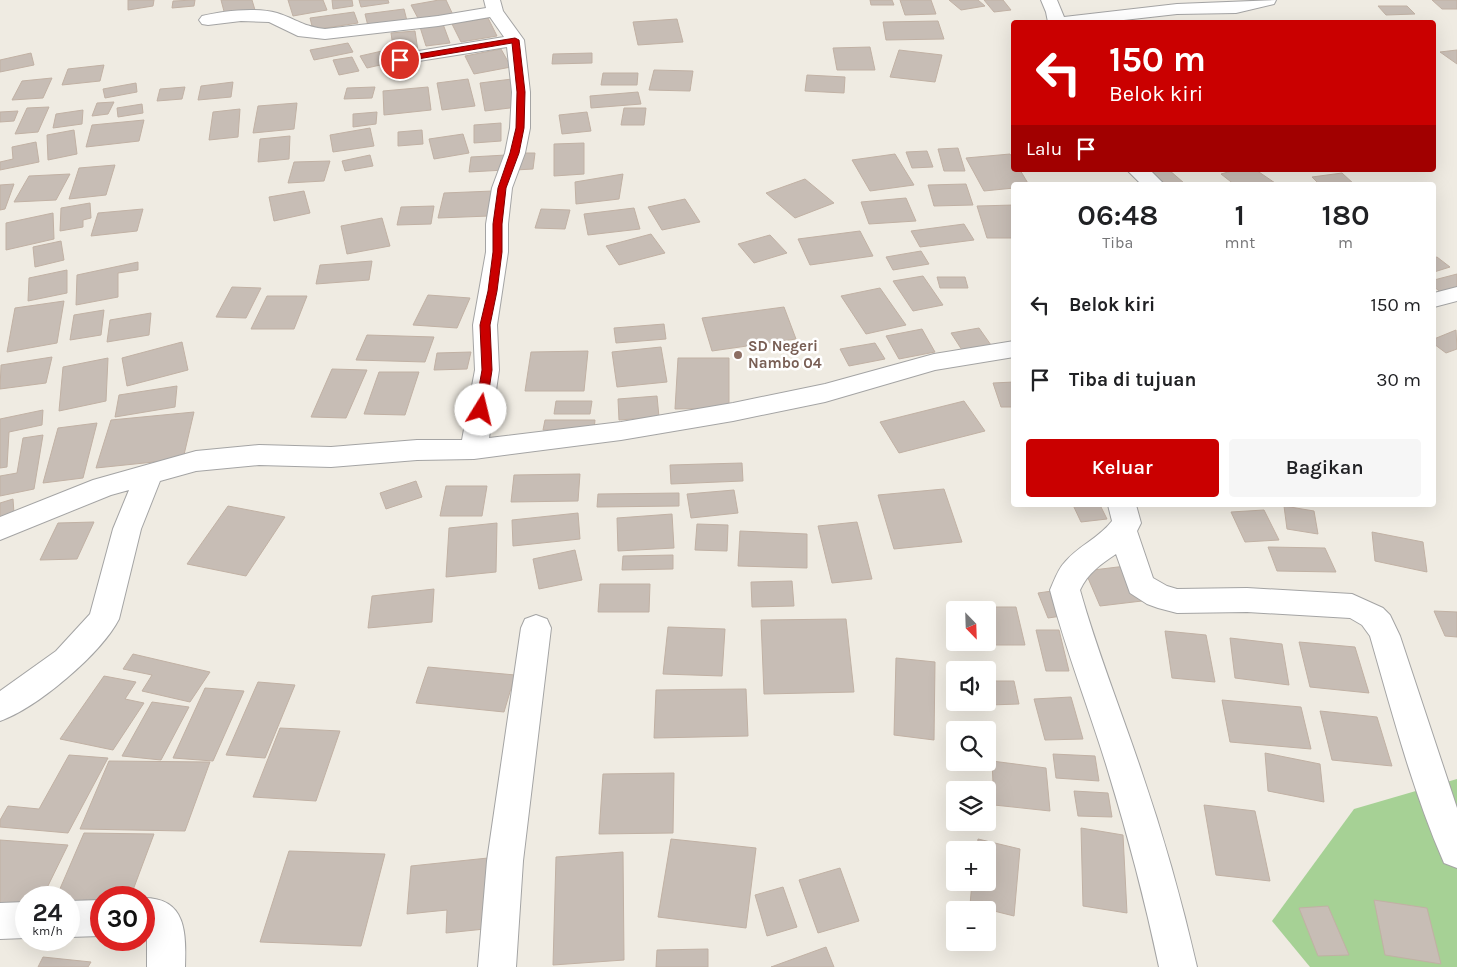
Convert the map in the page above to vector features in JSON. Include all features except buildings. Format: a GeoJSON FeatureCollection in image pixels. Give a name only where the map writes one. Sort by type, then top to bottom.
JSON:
{"type":"FeatureCollection","features":[{"type":"Feature","properties":{"kind":"street"},"geometry":{"type":"LineString","coordinates":[[1050,0],[1056,20]]}},
{"type":"Feature","properties":{"kind":"street"},"geometry":{"type":"LineString","coordinates":[[1083,20],[1177,9],[1236,8],[1268,0]]}},
{"type":"Feature","properties":{"kind":"street"},"geometry":{"type":"LineString","coordinates":[[208,20],[242,16],[271,17],[287,22],[304,32],[325,34],[438,21],[494,6],[515,40],[521,92],[520,128],[502,188],[497,224],[497,252],[485,325],[487,370],[474,449]]}},
{"type":"Feature","properties":{"kind":"street"},"geometry":{"type":"LineString","coordinates":[[400,60],[515,40]]}},
{"type":"Feature","properties":{"kind":"street"},"geometry":{"type":"LineString","coordinates":[[1139,172],[1151,182]]}},
{"type":"Feature","properties":{"kind":"street"},"geometry":{"type":"LineString","coordinates":[[1436,299],[1457,294]]}},
{"type":"Feature","properties":{"kind":"street"},"geometry":{"type":"LineString","coordinates":[[0,528],[103,487],[196,461],[259,456],[331,457],[416,450],[474,449],[621,431],[733,412],[825,392],[934,362],[1011,349]]}},
{"type":"Feature","properties":{"kind":"street"},"geometry":{"type":"LineString","coordinates":[[0,707],[6,705],[67,660],[104,619],[126,529],[150,474]]}},
{"type":"Feature","properties":{"kind":"street"},"geometry":{"type":"LineString","coordinates":[[1122,518],[1141,585],[1158,596],[1177,601],[1247,600],[1352,606],[1368,611],[1379,622],[1385,636],[1433,792],[1457,852]]}},
{"type":"Feature","properties":{"kind":"street"},"geometry":{"type":"LineString","coordinates":[[1122,518],[1113,541],[1074,571],[1065,590],[1078,637],[1124,771],[1168,921],[1178,967]]}},
{"type":"Feature","properties":{"kind":"street"},"geometry":{"type":"LineString","coordinates":[[497,967],[505,861],[536,628]]}},
{"type":"Feature","properties":{"kind":"street"},"geometry":{"type":"LineString","coordinates":[[155,917],[165,925],[167,943],[166,967]]}},
{"type":"Feature","properties":{"kind":"street"},"geometry":{"type":"LineString","coordinates":[[0,920],[15,920]]}},
{"type":"Feature","properties":{"kind":"green space"},"geometry":{"type":"Polygon","coordinates":[[[1457,779],[1457,967],[1310,967],[1272,921],[1354,809],[1457,779]]]}},
{"type":"Feature","properties":{"kind":"place","name":"SD Negeri Nambo 04"},"geometry":{"type":"Point","coordinates":[738,355]}},
{"type":"Feature","properties":{"kind":"route"},"geometry":{"type":"LineString","coordinates":[[400,60],[515,40],[521,92],[520,128],[502,188],[497,224],[497,252],[485,325],[487,370],[481,410]]}}]}
